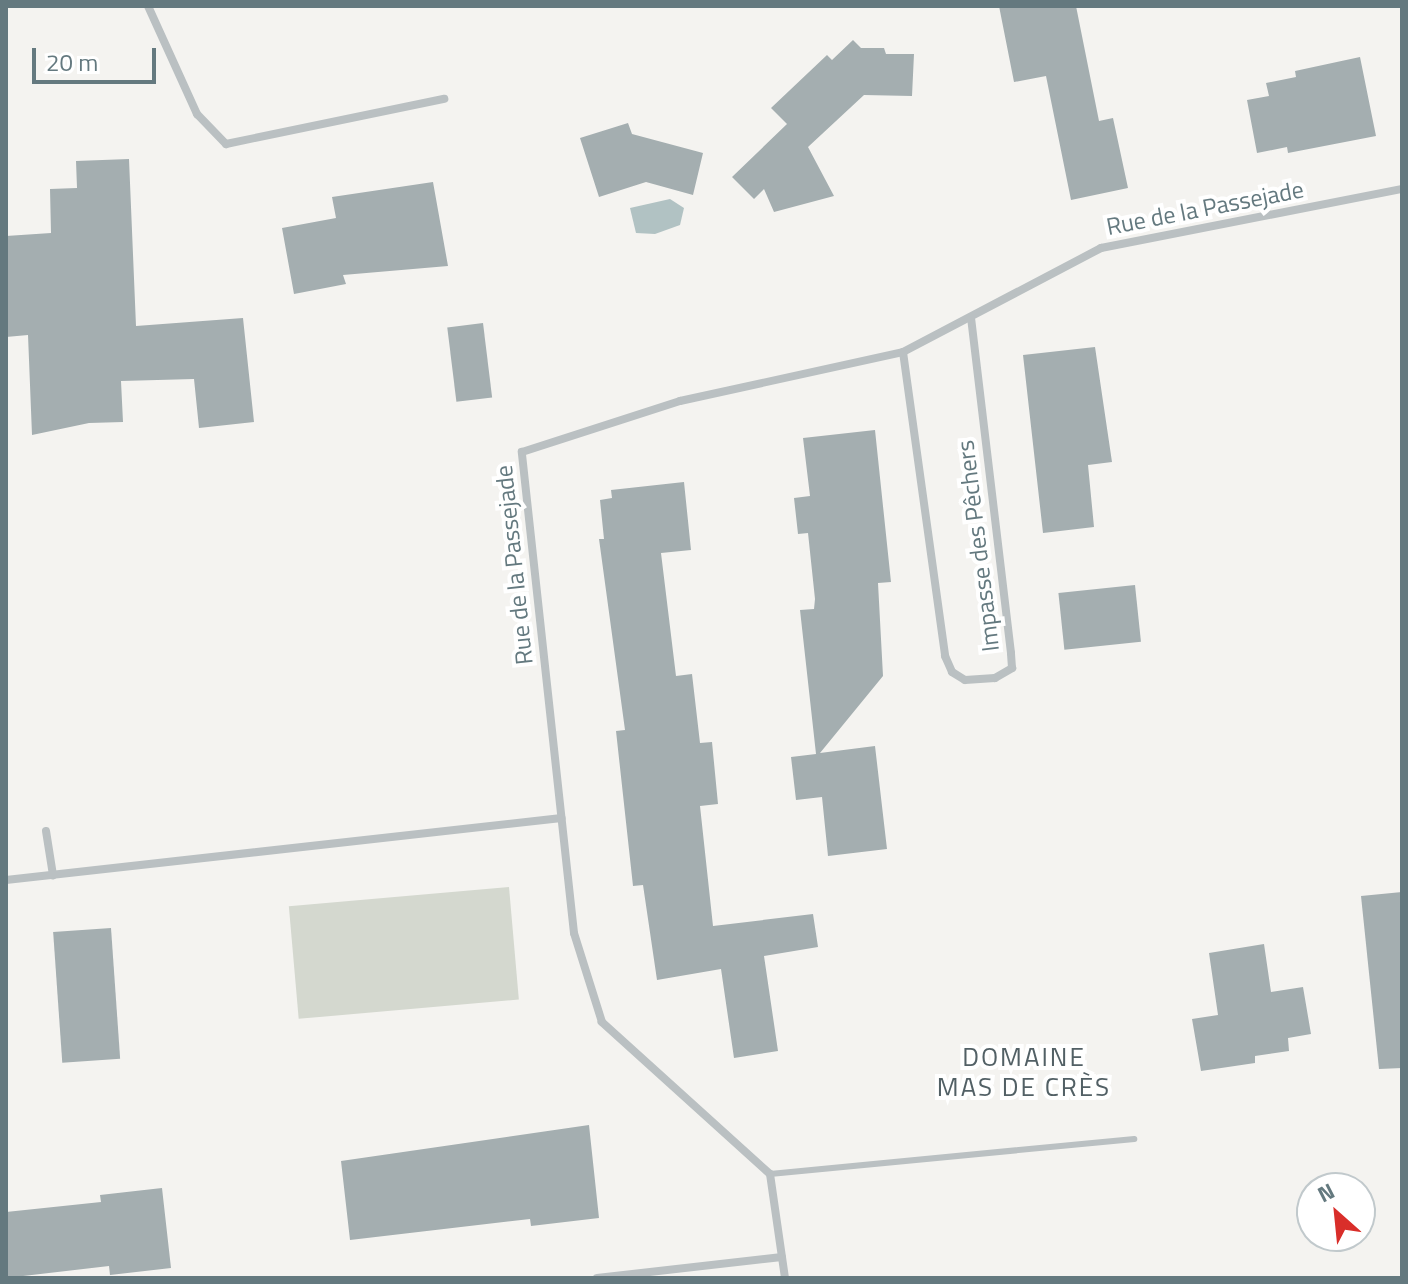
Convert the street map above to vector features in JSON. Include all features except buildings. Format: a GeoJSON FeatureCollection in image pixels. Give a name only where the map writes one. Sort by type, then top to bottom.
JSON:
{"type":"FeatureCollection","features":[{"type":"Feature","properties":{"kind":"street"},"geometry":{"type":"LineString","coordinates":[[148,6],[197,114],[226,144],[444,99]]}},
{"type":"Feature","properties":{"kind":"street","name":"Rue de la Passejade"},"geometry":{"type":"LineString","coordinates":[[770,1174],[602,1022],[574,933],[522,452],[680,401],[903,352],[971,319],[1101,248],[1402,189]]}},
{"type":"Feature","properties":{"kind":"street","name":"Impasse des Pêchers"},"geometry":{"type":"LineString","coordinates":[[903,352],[945,656],[952,672],[965,680],[995,678],[1012,668],[1011,653],[971,319]]}},
{"type":"Feature","properties":{"kind":"street"},"geometry":{"type":"LineString","coordinates":[[6,880],[562,818]]}},
{"type":"Feature","properties":{"kind":"street"},"geometry":{"type":"LineString","coordinates":[[46,831],[53,875]]}},
{"type":"Feature","properties":{"kind":"street"},"geometry":{"type":"LineString","coordinates":[[770,1174],[785,1278]]}},
{"type":"Feature","properties":{"kind":"street"},"geometry":{"type":"LineString","coordinates":[[597,1278],[782,1257]]}},
{"type":"Feature","properties":{"kind":"lane"},"geometry":{"type":"LineString","coordinates":[[770,1174],[1134,1139]]}},
{"type":"Feature","properties":{"kind":"shaded area"},"geometry":{"type":"Polygon","coordinates":[[[670,199],[684,208],[680,225],[655,234],[636,233],[630,208],[670,199]]]}},
{"type":"Feature","properties":{"kind":"shaded area"},"geometry":{"type":"Polygon","coordinates":[[[509,887],[519,1000],[299,1019],[289,906],[509,887]]]}},
{"type":"Feature","properties":{"kind":"district","name":"DOMAINE MAS DE CRÈS"},"geometry":{"type":"Point","coordinates":[1024,1072]}}]}
